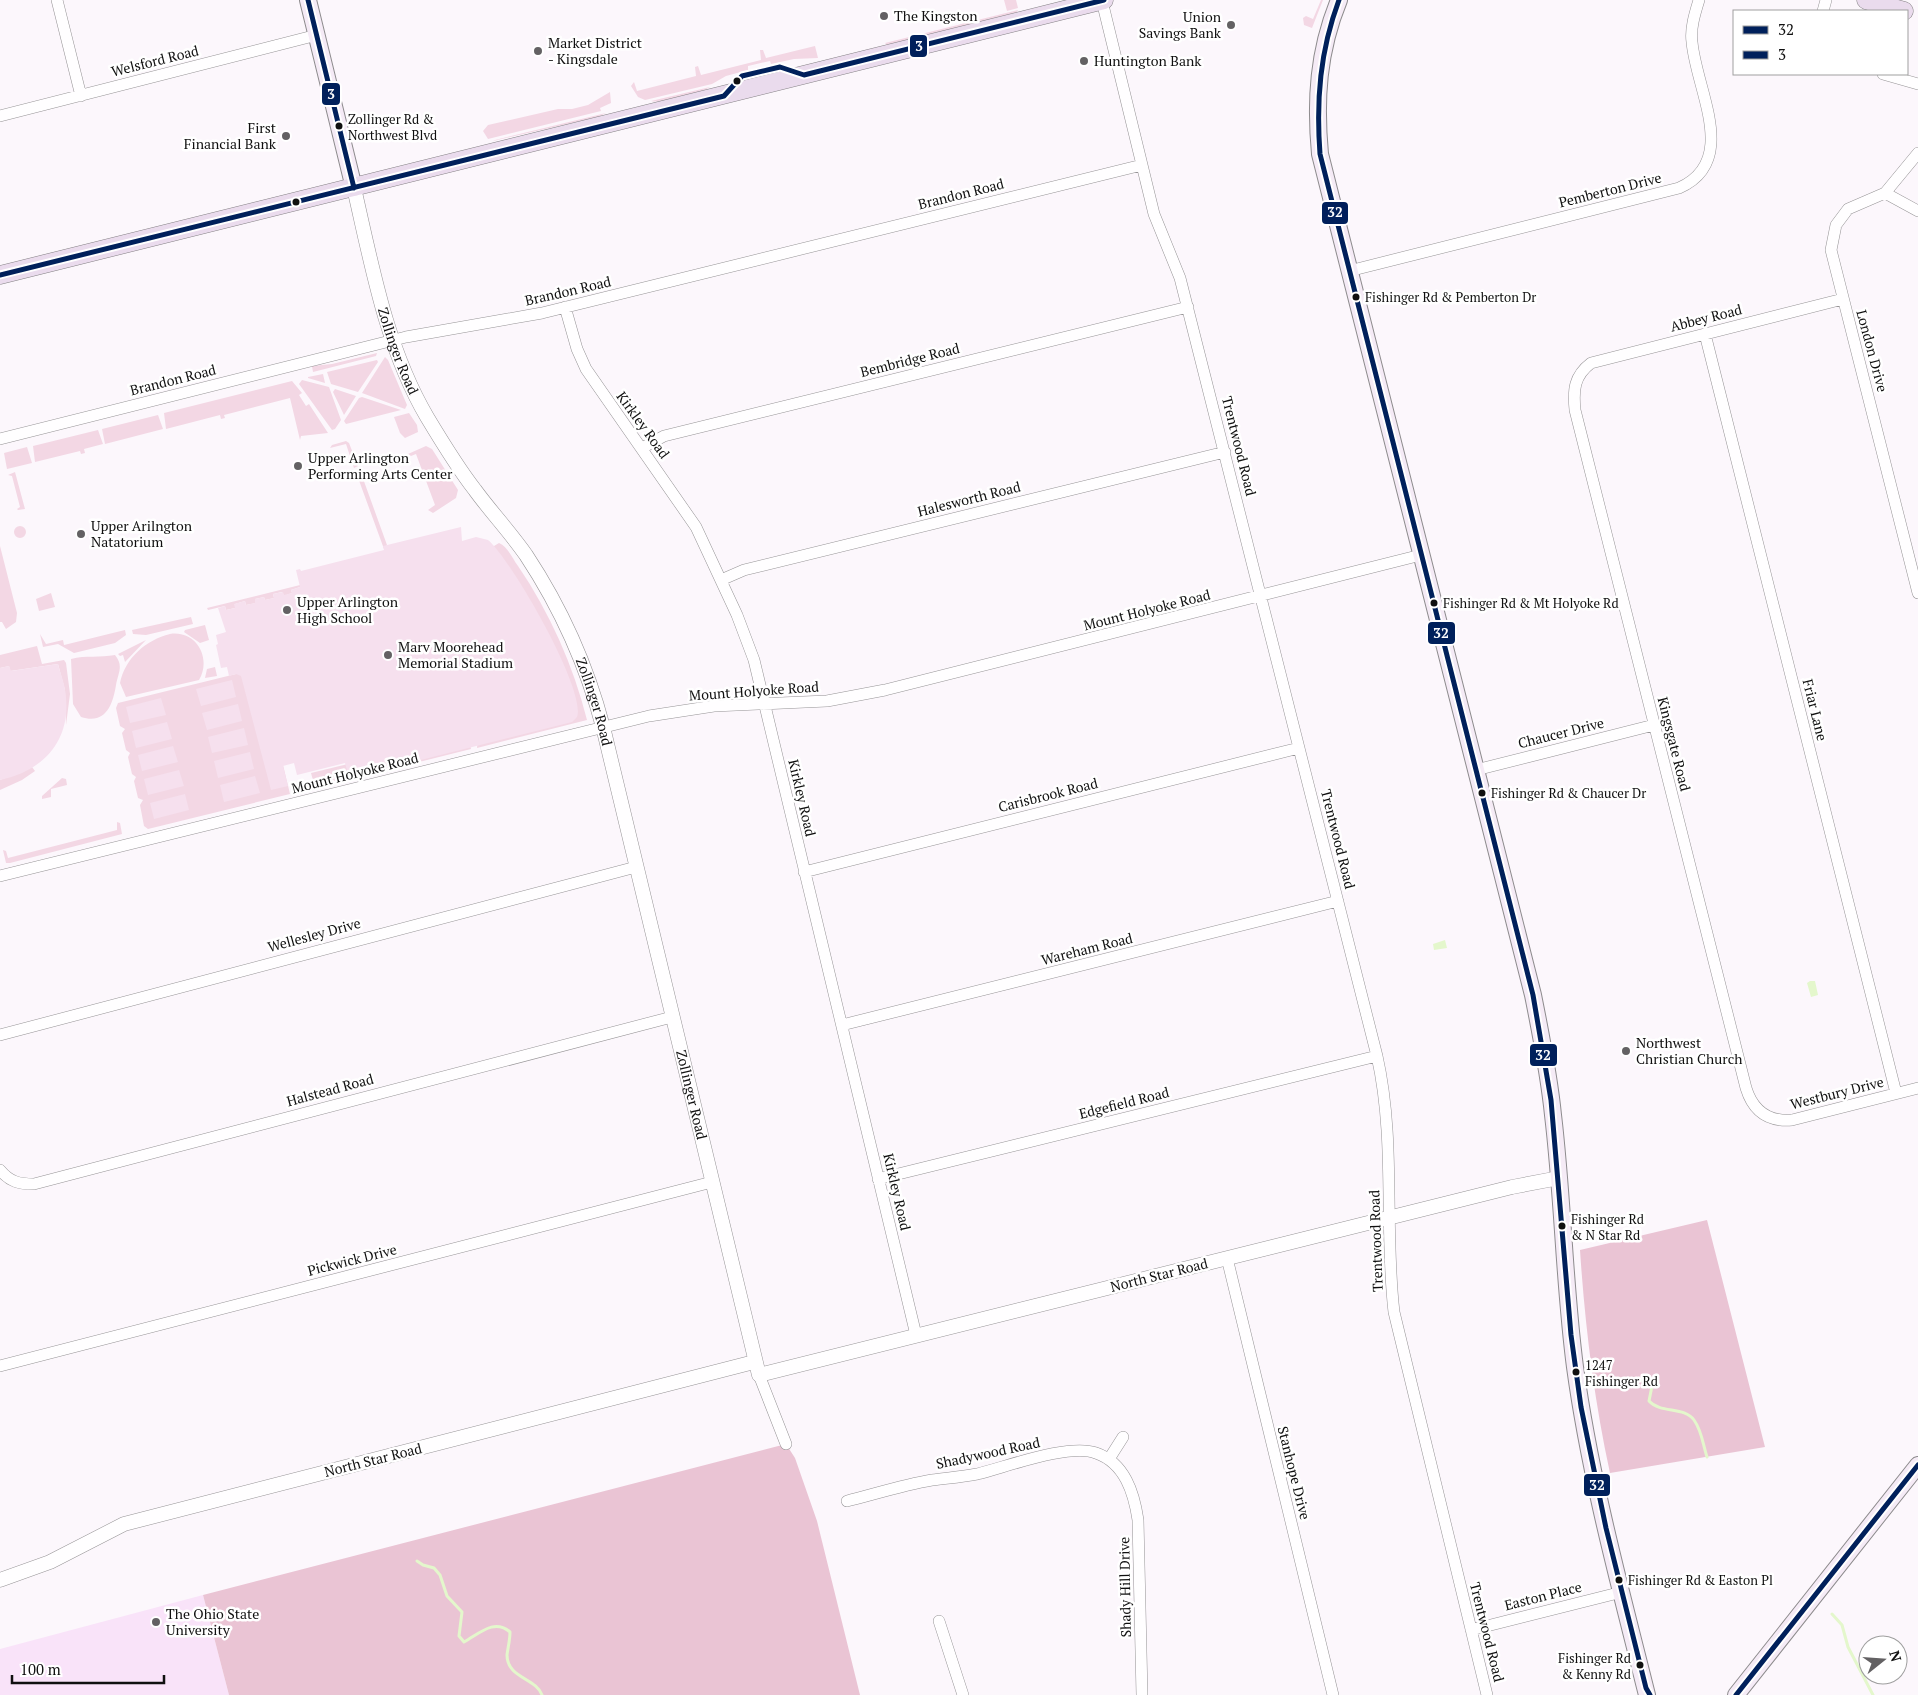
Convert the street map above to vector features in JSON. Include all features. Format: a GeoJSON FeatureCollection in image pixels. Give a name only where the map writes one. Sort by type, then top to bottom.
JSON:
{"type":"FeatureCollection","features":[{"type":"Feature","properties":{"kind":"main road","name":"Zollinger Road"},"geometry":{"type":"LineString","coordinates":[[308,0],[354,188]]}},
{"type":"Feature","properties":{"kind":"main road"},"geometry":{"type":"LineString","coordinates":[[0,275],[1103,0]]}},
{"type":"Feature","properties":{"kind":"main road"},"geometry":{"type":"LineString","coordinates":[[1339,0],[1329,24],[1320,59],[1317,93],[1317,126],[1320,154],[1540,1029],[1548,1073],[1576,1372],[1595,1477],[1648,1692]]}},
{"type":"Feature","properties":{"kind":"main road"},"geometry":{"type":"LineString","coordinates":[[1866,0],[1899,10]]}},
{"type":"Feature","properties":{"kind":"main road"},"geometry":{"type":"LineString","coordinates":[[1736,1695],[1918,1465]]}},
{"type":"Feature","properties":{"kind":"street"},"geometry":{"type":"LineString","coordinates":[[57,0],[81,96]]}},
{"type":"Feature","properties":{"kind":"street","name":"Trentwood Road"},"geometry":{"type":"LineString","coordinates":[[1103,0],[1154,214],[1180,278],[1188,307],[1377,1056],[1387,1120],[1389,1268],[1397,1325],[1487,1695]]}},
{"type":"Feature","properties":{"kind":"street","name":"Pemberton Drive"},"geometry":{"type":"LineString","coordinates":[[1349,271],[1680,188],[1694,182],[1701,174],[1713,150],[1710,124],[1696,69],[1691,40],[1699,0]]}},
{"type":"Feature","properties":{"kind":"street","name":"Welsford Road"},"geometry":{"type":"LineString","coordinates":[[0,116],[317,35]]}},
{"type":"Feature","properties":{"kind":"street"},"geometry":{"type":"LineString","coordinates":[[1886,75],[1918,84]]}},
{"type":"Feature","properties":{"kind":"street","name":"London Drive"},"geometry":{"type":"LineString","coordinates":[[1918,153],[1885,193],[1853,206],[1836,225],[1831,250],[1918,593]]}},
{"type":"Feature","properties":{"kind":"street","name":"Brandon Road"},"geometry":{"type":"LineString","coordinates":[[0,438],[392,341],[565,308],[1142,165]]}},
{"type":"Feature","properties":{"kind":"street","name":"Zollinger Road"},"geometry":{"type":"LineString","coordinates":[[354,188],[392,341],[427,416],[455,462],[525,554],[557,606],[578,652],[603,727],[757,1369],[786,1444]]}},
{"type":"Feature","properties":{"kind":"street"},"geometry":{"type":"LineString","coordinates":[[1885,193],[1918,210]]}},
{"type":"Feature","properties":{"kind":"street","name":"Abbey Road"},"geometry":{"type":"LineString","coordinates":[[1580,374],[1590,363],[1605,358],[1843,299]]}},
{"type":"Feature","properties":{"kind":"street","name":"Bembridge Road"},"geometry":{"type":"LineString","coordinates":[[642,448],[664,436],[1188,307]]}},
{"type":"Feature","properties":{"kind":"street","name":"Kirkley Road"},"geometry":{"type":"LineString","coordinates":[[565,308],[577,349],[586,369],[696,527],[747,638],[765,705],[916,1335]]}},
{"type":"Feature","properties":{"kind":"street","name":"Friar Lane"},"geometry":{"type":"LineString","coordinates":[[1705,334],[1896,1093]]}},
{"type":"Feature","properties":{"kind":"street","name":"Kingsgate Road"},"geometry":{"type":"LineString","coordinates":[[1580,374],[1573,391],[1575,410],[1746,1088],[1752,1104],[1764,1116]]}},
{"type":"Feature","properties":{"kind":"street","name":"Halesworth Road"},"geometry":{"type":"LineString","coordinates":[[721,580],[744,570],[1225,452]]}},
{"type":"Feature","properties":{"kind":"street","name":"Mount Holyoke Road"},"geometry":{"type":"LineString","coordinates":[[0,876],[649,716],[714,706],[827,701],[885,690],[1422,555]]}},
{"type":"Feature","properties":{"kind":"street","name":"Chaucer Drive"},"geometry":{"type":"LineString","coordinates":[[1476,770],[1654,724]]}},
{"type":"Feature","properties":{"kind":"street","name":"Carisbrook Road"},"geometry":{"type":"LineString","coordinates":[[804,872],[1299,748]]}},
{"type":"Feature","properties":{"kind":"street","name":"Wellesley Drive"},"geometry":{"type":"LineString","coordinates":[[0,1034],[636,867]]}},
{"type":"Feature","properties":{"kind":"street","name":"Wareham Road"},"geometry":{"type":"LineString","coordinates":[[842,1025],[1338,901]]}},
{"type":"Feature","properties":{"kind":"street","name":"Halstead Road"},"geometry":{"type":"LineString","coordinates":[[0,1170],[7,1178],[20,1184],[34,1184],[672,1016]]}},
{"type":"Feature","properties":{"kind":"street","name":"Edgefield Road"},"geometry":{"type":"LineString","coordinates":[[878,1179],[1377,1056]]}},
{"type":"Feature","properties":{"kind":"street","name":"Westbury Drive"},"geometry":{"type":"LineString","coordinates":[[1764,1116],[1778,1121],[1792,1120],[1918,1088]]}},
{"type":"Feature","properties":{"kind":"street","name":"North Star Road"},"geometry":{"type":"LineString","coordinates":[[0,1580],[66,1555],[98,1536],[124,1524],[757,1369],[916,1335],[1559,1178]]}},
{"type":"Feature","properties":{"kind":"street","name":"Pickwick Drive"},"geometry":{"type":"LineString","coordinates":[[0,1366],[712,1182]]}},
{"type":"Feature","properties":{"kind":"street","name":"Stanhope Drive"},"geometry":{"type":"LineString","coordinates":[[1226,1258],[1333,1695]]}},
{"type":"Feature","properties":{"kind":"street"},"geometry":{"type":"LineString","coordinates":[[1109,1460],[1123,1437]]}},
{"type":"Feature","properties":{"kind":"street","name":"Shadywood Road"},"geometry":{"type":"LineString","coordinates":[[847,1501],[930,1481],[975,1474],[1050,1455],[1083,1450],[1096,1453],[1109,1460],[1127,1480]]}},
{"type":"Feature","properties":{"kind":"street","name":"Shady Hill Drive"},"geometry":{"type":"LineString","coordinates":[[1127,1480],[1135,1501],[1140,1540],[1142,1695]]}},
{"type":"Feature","properties":{"kind":"street","name":"Easton Place"},"geometry":{"type":"LineString","coordinates":[[1471,1630],[1622,1592]]}},
{"type":"Feature","properties":{"kind":"street"},"geometry":{"type":"LineString","coordinates":[[939,1622],[963,1695]]}},
{"type":"Feature","properties":{"kind":"shaded area"},"geometry":{"type":"Polygon","coordinates":[[[1004,0],[1016,0],[1018,8],[1007,11],[1004,0]]]}},
{"type":"Feature","properties":{"kind":"shaded area"},"geometry":{"type":"Polygon","coordinates":[[[1321,0],[1323,0],[1312,28],[1304,25],[1303,18],[1306,16],[1313,19],[1321,0]]]}},
{"type":"Feature","properties":{"kind":"shaded area"},"geometry":{"type":"Polygon","coordinates":[[[1018,10],[1016,14],[887,45],[885,43],[1018,10]]]}},
{"type":"Feature","properties":{"kind":"shaded area"},"geometry":{"type":"Polygon","coordinates":[[[815,46],[818,58],[794,59],[771,64],[770,61],[748,66],[748,70],[726,76],[712,84],[645,100],[638,97],[631,86],[634,82],[637,91],[696,76],[695,67],[698,66],[701,75],[761,60],[760,50],[763,50],[766,58],[815,46]]]}},
{"type":"Feature","properties":{"kind":"shaded area"},"geometry":{"type":"Polygon","coordinates":[[[710,87],[681,97],[656,102],[651,101],[710,87]]]}},
{"type":"Feature","properties":{"kind":"shaded area"},"geometry":{"type":"Polygon","coordinates":[[[610,92],[611,103],[600,108],[601,111],[488,139],[483,131],[488,125],[558,109],[572,109],[588,105],[610,92]]]}},
{"type":"Feature","properties":{"kind":"shaded area"},"geometry":{"type":"Polygon","coordinates":[[[606,113],[598,117],[493,141],[495,140],[606,113]]]}},
{"type":"Feature","properties":{"kind":"shaded area"},"geometry":{"type":"Polygon","coordinates":[[[377,353],[376,356],[313,372],[312,366],[332,364],[377,353]]]}},
{"type":"Feature","properties":{"kind":"shaded area"},"geometry":{"type":"Polygon","coordinates":[[[385,357],[407,405],[405,409],[362,393],[385,357]]]}},
{"type":"Feature","properties":{"kind":"shaded area"},"geometry":{"type":"Polygon","coordinates":[[[377,360],[378,362],[358,392],[331,384],[327,372],[377,360]]]}},
{"type":"Feature","properties":{"kind":"shaded area"},"geometry":{"type":"Polygon","coordinates":[[[323,374],[325,383],[308,378],[308,377],[323,374]]]}},
{"type":"Feature","properties":{"kind":"shaded area"},"geometry":{"type":"Polygon","coordinates":[[[302,380],[329,387],[341,420],[335,429],[332,430],[299,384],[302,380]]]}},
{"type":"Feature","properties":{"kind":"shaded area"},"geometry":{"type":"Polygon","coordinates":[[[292,381],[302,393],[299,395],[306,406],[309,404],[328,433],[301,436],[300,440],[290,398],[224,415],[225,418],[221,419],[220,415],[166,429],[164,413],[292,381]]]}},
{"type":"Feature","properties":{"kind":"shaded area"},"geometry":{"type":"Polygon","coordinates":[[[335,389],[356,396],[344,415],[333,392],[335,389]]]}},
{"type":"Feature","properties":{"kind":"shaded area"},"geometry":{"type":"Polygon","coordinates":[[[362,397],[401,410],[346,424],[344,421],[359,398],[362,397]]]}},
{"type":"Feature","properties":{"kind":"shaded area"},"geometry":{"type":"Polygon","coordinates":[[[409,413],[417,425],[418,432],[405,438],[400,433],[394,417],[409,413]]]}},
{"type":"Feature","properties":{"kind":"shaded area"},"geometry":{"type":"Polygon","coordinates":[[[158,415],[163,429],[105,444],[102,429],[158,415]]]}},
{"type":"Feature","properties":{"kind":"shaded area"},"geometry":{"type":"Polygon","coordinates":[[[98,430],[103,444],[84,449],[85,453],[81,454],[80,451],[35,462],[33,446],[98,430]]]}},
{"type":"Feature","properties":{"kind":"shaded area"},"geometry":{"type":"Polygon","coordinates":[[[346,441],[349,443],[358,466],[354,468],[346,444],[330,448],[332,445],[346,441]]]}},
{"type":"Feature","properties":{"kind":"shaded area"},"geometry":{"type":"Polygon","coordinates":[[[426,446],[432,449],[458,490],[456,498],[433,513],[428,510],[435,505],[416,454],[411,456],[408,454],[426,446]]]}},
{"type":"Feature","properties":{"kind":"shaded area"},"geometry":{"type":"Polygon","coordinates":[[[27,447],[32,463],[7,469],[4,453],[27,447]]]}},
{"type":"Feature","properties":{"kind":"shaded area"},"geometry":{"type":"Polygon","coordinates":[[[15,472],[25,509],[17,509],[20,507],[12,476],[8,475],[15,472]]]}},
{"type":"Feature","properties":{"kind":"shaded area"},"geometry":{"type":"Polygon","coordinates":[[[361,473],[387,545],[384,549],[357,475],[361,473]]]}},
{"type":"Feature","properties":{"kind":"shaded area"},"geometry":{"type":"Polygon","coordinates":[[[18,526],[22,526],[26,532],[22,538],[18,538],[14,534],[14,530],[18,526]]]}},
{"type":"Feature","properties":{"kind":"shaded area","name":"Marv Moorehead Memorial Stadium"},"geometry":{"type":"Polygon","coordinates":[[[461,527],[462,541],[476,537],[488,540],[499,552],[529,597],[571,681],[577,703],[577,717],[572,722],[349,778],[345,763],[297,775],[294,763],[283,766],[288,786],[271,790],[241,676],[236,674],[229,676],[227,667],[221,668],[216,635],[226,632],[218,608],[225,606],[226,610],[235,608],[234,604],[245,601],[246,605],[255,603],[255,599],[264,597],[265,600],[274,598],[273,594],[283,592],[284,595],[292,593],[291,590],[300,587],[296,570],[300,569],[301,571],[384,550],[383,546],[461,527]]]}},
{"type":"Feature","properties":{"kind":"shaded area"},"geometry":{"type":"Polygon","coordinates":[[[499,543],[510,553],[530,584],[550,621],[575,679],[587,720],[477,748],[494,546],[499,543]]]}},
{"type":"Feature","properties":{"kind":"shaded area"},"geometry":{"type":"Polygon","coordinates":[[[0,546],[17,613],[16,622],[6,629],[2,622],[0,622],[0,546]]]}},
{"type":"Feature","properties":{"kind":"shaded area"},"geometry":{"type":"Polygon","coordinates":[[[300,585],[300,587],[291,590],[292,593],[284,596],[282,592],[273,594],[274,598],[265,600],[264,597],[255,599],[256,603],[246,605],[245,601],[235,604],[235,608],[226,610],[225,606],[208,610],[207,608],[300,585]]]}},
{"type":"Feature","properties":{"kind":"shaded area"},"geometry":{"type":"Polygon","coordinates":[[[51,593],[55,607],[39,611],[36,599],[51,593]]]}},
{"type":"Feature","properties":{"kind":"shaded area"},"geometry":{"type":"Polygon","coordinates":[[[191,617],[193,624],[146,635],[133,634],[132,630],[191,617]]]}},
{"type":"Feature","properties":{"kind":"shaded area"},"geometry":{"type":"Polygon","coordinates":[[[205,625],[209,640],[200,643],[184,632],[185,630],[205,625]]]}},
{"type":"Feature","properties":{"kind":"shaded area"},"geometry":{"type":"Polygon","coordinates":[[[125,630],[126,635],[115,643],[74,653],[58,644],[43,647],[40,634],[46,644],[63,640],[64,645],[125,630]]]}},
{"type":"Feature","properties":{"kind":"shaded area"},"geometry":{"type":"Polygon","coordinates":[[[170,634],[187,636],[199,647],[204,663],[203,672],[199,680],[126,697],[120,683],[132,658],[145,646],[170,634]]]}},
{"type":"Feature","properties":{"kind":"shaded area"},"geometry":{"type":"Polygon","coordinates":[[[146,640],[125,662],[123,655],[120,656],[118,654],[146,640]]]}},
{"type":"Feature","properties":{"kind":"shaded area"},"geometry":{"type":"Polygon","coordinates":[[[37,646],[42,664],[64,660],[66,663],[70,694],[66,725],[65,690],[58,664],[10,671],[9,666],[0,668],[0,655],[37,646]]]}},
{"type":"Feature","properties":{"kind":"shaded area"},"geometry":{"type":"Polygon","coordinates":[[[115,655],[118,659],[120,670],[110,706],[107,711],[97,718],[81,717],[73,704],[71,659],[115,655]]]}},
{"type":"Feature","properties":{"kind":"shaded area"},"geometry":{"type":"Polygon","coordinates":[[[58,664],[64,687],[66,707],[65,723],[60,737],[53,749],[43,760],[16,775],[0,780],[0,668],[9,666],[11,671],[58,664]]]}},
{"type":"Feature","properties":{"kind":"shaded area"},"geometry":{"type":"Polygon","coordinates":[[[215,667],[217,676],[205,678],[207,669],[215,667]]]}},
{"type":"Feature","properties":{"kind":"shaded area"},"geometry":{"type":"Polygon","coordinates":[[[240,673],[271,715],[290,794],[148,829],[144,826],[140,805],[143,800],[138,798],[134,781],[136,777],[132,774],[128,757],[130,753],[126,750],[122,733],[125,729],[120,726],[116,708],[118,703],[240,673]]]}},
{"type":"Feature","properties":{"kind":"shaded area"},"geometry":{"type":"Polygon","coordinates":[[[232,680],[236,697],[201,706],[196,689],[232,680]]]}},
{"type":"Feature","properties":{"kind":"shaded area"},"geometry":{"type":"Polygon","coordinates":[[[161,698],[166,715],[130,723],[126,707],[161,698]]]}},
{"type":"Feature","properties":{"kind":"shaded area"},"geometry":{"type":"Polygon","coordinates":[[[238,704],[242,721],[207,730],[202,713],[238,704]]]}},
{"type":"Feature","properties":{"kind":"shaded area"},"geometry":{"type":"Polygon","coordinates":[[[167,722],[172,739],[136,748],[132,731],[167,722]]]}},
{"type":"Feature","properties":{"kind":"shaded area"},"geometry":{"type":"Polygon","coordinates":[[[244,728],[248,745],[212,753],[208,737],[244,728]]]}},
{"type":"Feature","properties":{"kind":"shaded area"},"geometry":{"type":"Polygon","coordinates":[[[469,741],[471,749],[315,788],[311,773],[352,763],[469,741]]]}},
{"type":"Feature","properties":{"kind":"shaded area"},"geometry":{"type":"Polygon","coordinates":[[[173,746],[178,762],[142,771],[138,755],[173,746]]]}},
{"type":"Feature","properties":{"kind":"shaded area"},"geometry":{"type":"Polygon","coordinates":[[[250,752],[254,769],[218,778],[214,761],[250,752]]]}},
{"type":"Feature","properties":{"kind":"shaded area"},"geometry":{"type":"Polygon","coordinates":[[[32,767],[35,771],[22,780],[0,790],[0,780],[32,767]]]}},
{"type":"Feature","properties":{"kind":"shaded area"},"geometry":{"type":"Polygon","coordinates":[[[179,770],[184,786],[148,795],[144,779],[179,770]]]}},
{"type":"Feature","properties":{"kind":"shaded area"},"geometry":{"type":"Polygon","coordinates":[[[255,776],[260,793],[224,802],[220,785],[255,776]]]}},
{"type":"Feature","properties":{"kind":"shaded area"},"geometry":{"type":"Polygon","coordinates":[[[62,778],[66,779],[67,785],[51,789],[51,797],[42,799],[42,796],[62,778]]]}},
{"type":"Feature","properties":{"kind":"shaded area"},"geometry":{"type":"Polygon","coordinates":[[[185,794],[189,810],[154,819],[150,803],[185,794]]]}},
{"type":"Feature","properties":{"kind":"shaded area"},"geometry":{"type":"Polygon","coordinates":[[[117,822],[120,823],[122,834],[6,863],[3,850],[6,851],[8,858],[117,830],[117,822]]]}},
{"type":"Feature","properties":{"kind":"shaded area"},"geometry":{"type":"Polygon","coordinates":[[[1445,940],[1447,948],[1434,950],[1433,944],[1445,940]]]}},
{"type":"Feature","properties":{"kind":"shaded area"},"geometry":{"type":"Polygon","coordinates":[[[1815,981],[1818,995],[1811,997],[1807,983],[1815,981]]]}},
{"type":"Feature","properties":{"kind":"shaded area"},"geometry":{"type":"Polygon","coordinates":[[[1707,1220],[1765,1447],[1610,1473],[1599,1418],[1591,1362],[1580,1250],[1707,1220]]]}},
{"type":"Feature","properties":{"kind":"shaded area"},"geometry":{"type":"Polygon","coordinates":[[[786,1444],[795,1458],[817,1521],[860,1695],[229,1695],[203,1595],[786,1444]]]}},
{"type":"Feature","properties":{"kind":"shaded area","name":"The Ohio State University"},"geometry":{"type":"Polygon","coordinates":[[[203,1595],[229,1695],[0,1695],[0,1649],[203,1595]]]}},
{"type":"Feature","properties":{"kind":"waterway"},"geometry":{"type":"LineString","coordinates":[[1593,1384],[1616,1380],[1647,1380],[1652,1386],[1649,1401],[1654,1405],[1684,1413],[1694,1420],[1701,1433],[1707,1457]]}},
{"type":"Feature","properties":{"kind":"waterway"},"geometry":{"type":"LineString","coordinates":[[417,1561],[434,1568],[440,1575],[447,1596],[462,1612],[459,1636],[464,1642],[492,1627],[504,1628],[510,1632],[507,1655],[508,1663],[516,1673],[539,1689],[542,1695]]}},
{"type":"Feature","properties":{"kind":"waterway"},"geometry":{"type":"LineString","coordinates":[[1832,1614],[1842,1625],[1848,1647],[1873,1695]]}},
{"type":"Feature","properties":{"kind":"transit line","name":"3"},"geometry":{"type":"LineString","coordinates":[[308,0],[354,188]]}},
{"type":"Feature","properties":{"kind":"transit line","name":"3"},"geometry":{"type":"LineString","coordinates":[[0,275],[724,96],[742,76],[780,67],[804,75],[1104,0]]}},
{"type":"Feature","properties":{"kind":"transit line","name":"32"},"geometry":{"type":"LineString","coordinates":[[1339,0],[1327,38],[1321,76],[1319,95],[1320,154],[1533,995],[1551,1100],[1571,1335],[1581,1407],[1606,1528],[1646,1688],[1650,1695]]}},
{"type":"Feature","properties":{"kind":"transit line","name":"32"},"geometry":{"type":"LineString","coordinates":[[1736,1695],[1918,1465]]}},
{"type":"Feature","properties":{"kind":"place","name":"The Kingston"},"geometry":{"type":"Point","coordinates":[884,16]}},
{"type":"Feature","properties":{"kind":"place","name":"Union Savings Bank"},"geometry":{"type":"Point","coordinates":[1231,25]}},
{"type":"Feature","properties":{"kind":"place","name":"Market District - Kingsdale"},"geometry":{"type":"Point","coordinates":[538,51]}},
{"type":"Feature","properties":{"kind":"place","name":"Huntington Bank"},"geometry":{"type":"Point","coordinates":[1084,61]}},
{"type":"Feature","properties":{"kind":"place","name":"Zollinger Rd & Northwest Blvd"},"geometry":{"type":"Point","coordinates":[339,126]}},
{"type":"Feature","properties":{"kind":"place","name":"First Financial Bank"},"geometry":{"type":"Point","coordinates":[286,136]}},
{"type":"Feature","properties":{"kind":"place","name":"Fishinger Rd & Pemberton Dr"},"geometry":{"type":"Point","coordinates":[1356,297]}},
{"type":"Feature","properties":{"kind":"place","name":"Upper Arlington Performing Arts Center"},"geometry":{"type":"Point","coordinates":[298,466]}},
{"type":"Feature","properties":{"kind":"place","name":"Upper Arilngton Natatorium"},"geometry":{"type":"Point","coordinates":[81,534]}},
{"type":"Feature","properties":{"kind":"place","name":"Fishinger Rd & Mt Holyoke Rd"},"geometry":{"type":"Point","coordinates":[1434,603]}},
{"type":"Feature","properties":{"kind":"place","name":"Upper Arlington High School"},"geometry":{"type":"Point","coordinates":[287,610]}},
{"type":"Feature","properties":{"kind":"place","name":"Marv Moorehead Memorial Stadium"},"geometry":{"type":"Point","coordinates":[388,655]}},
{"type":"Feature","properties":{"kind":"place","name":"Fishinger Rd & Chaucer Dr"},"geometry":{"type":"Point","coordinates":[1482,793]}},
{"type":"Feature","properties":{"kind":"place","name":"Northwest Christian Church"},"geometry":{"type":"Point","coordinates":[1626,1051]}},
{"type":"Feature","properties":{"kind":"place","name":"Fishinger Rd & N Star Rd"},"geometry":{"type":"Point","coordinates":[1562,1226]}},
{"type":"Feature","properties":{"kind":"place","name":"1247 Fishinger Rd"},"geometry":{"type":"Point","coordinates":[1576,1372]}},
{"type":"Feature","properties":{"kind":"place","name":"Fishinger Rd & Easton Pl"},"geometry":{"type":"Point","coordinates":[1619,1580]}},
{"type":"Feature","properties":{"kind":"place","name":"The Ohio State University"},"geometry":{"type":"Point","coordinates":[156,1622]}},
{"type":"Feature","properties":{"kind":"place","name":"Fishinger Rd & Kenny Rd"},"geometry":{"type":"Point","coordinates":[1640,1665]}}]}
